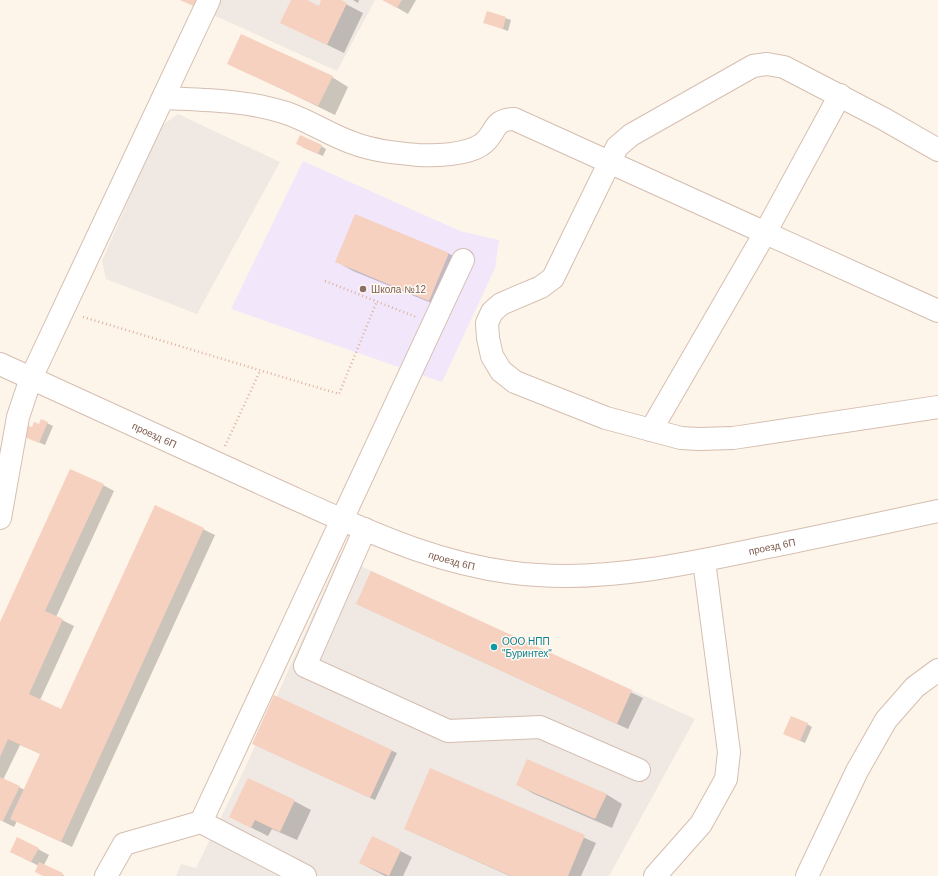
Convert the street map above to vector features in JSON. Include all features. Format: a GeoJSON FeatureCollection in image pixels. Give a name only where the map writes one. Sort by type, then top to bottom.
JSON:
{"type":"FeatureCollection","features":[{"type":"Feature","properties":{"kind":"street"},"geometry":{"type":"LineString","coordinates":[[0,518],[18,417],[31,378],[209,0]]}},
{"type":"Feature","properties":{"kind":"street"},"geometry":{"type":"LineString","coordinates":[[938,150],[840,95],[784,67],[767,64],[753,66],[631,135],[617,147],[553,278],[541,287],[501,304],[492,312],[487,323],[488,338],[492,356],[502,370],[515,382],[606,418],[681,438],[733,438],[938,407]]}},
{"type":"Feature","properties":{"kind":"street"},"geometry":{"type":"LineString","coordinates":[[651,430],[765,233],[840,95]]}},
{"type":"Feature","properties":{"kind":"street"},"geometry":{"type":"LineString","coordinates":[[163,98],[226,101],[284,112],[352,143],[376,150],[420,155],[457,153],[481,145],[491,135],[497,124],[504,120],[514,120],[938,311]]}},
{"type":"Feature","properties":{"kind":"street"},"geometry":{"type":"LineString","coordinates":[[201,822],[463,260]]}},
{"type":"Feature","properties":{"kind":"street","name":"проезд 6П"},"geometry":{"type":"LineString","coordinates":[[0,364],[341,520],[413,549],[461,564],[506,572],[533,575],[581,576],[623,572],[704,560],[938,511]]}},
{"type":"Feature","properties":{"kind":"street"},"geometry":{"type":"LineString","coordinates":[[365,529],[305,666],[448,731],[540,727],[639,770]]}},
{"type":"Feature","properties":{"kind":"street"},"geometry":{"type":"LineString","coordinates":[[655,876],[701,824],[726,779],[729,752],[704,560]]}},
{"type":"Feature","properties":{"kind":"street"},"geometry":{"type":"LineString","coordinates":[[807,876],[857,771],[886,720],[915,687],[938,670]]}},
{"type":"Feature","properties":{"kind":"street"},"geometry":{"type":"LineString","coordinates":[[106,876],[124,844],[201,822],[306,876]]}},
{"type":"Feature","properties":{"kind":"path"},"geometry":{"type":"LineString","coordinates":[[325,280],[433,324]]}},
{"type":"Feature","properties":{"kind":"path"},"geometry":{"type":"LineString","coordinates":[[63,311],[339,394],[377,301]]}},
{"type":"Feature","properties":{"kind":"path"},"geometry":{"type":"LineString","coordinates":[[217,464],[260,370]]}},
{"type":"Feature","properties":{"kind":"shaded area"},"geometry":{"type":"Polygon","coordinates":[[[180,0],[375,0],[337,71],[180,0]]]}},
{"type":"Feature","properties":{"kind":"shaded area"},"geometry":{"type":"Polygon","coordinates":[[[178,114],[280,162],[197,314],[106,279],[102,261],[160,127],[178,114]]]}},
{"type":"Feature","properties":{"kind":"shaded area","name":"Школа №12"},"geometry":{"type":"Polygon","coordinates":[[[303,161],[460,231],[499,240],[495,268],[442,382],[231,309],[303,161]]]}},
{"type":"Feature","properties":{"kind":"shaded area"},"geometry":{"type":"Polygon","coordinates":[[[339,556],[695,719],[609,876],[176,876],[181,864],[196,868],[246,766],[339,556]]]}},
{"type":"Feature","properties":{"kind":"building"},"geometry":{"type":"Polygon","coordinates":[[[180,0],[202,0],[198,8],[180,0]]]}},
{"type":"Feature","properties":{"kind":"building"},"geometry":{"type":"Polygon","coordinates":[[[291,0],[307,0],[319,6],[321,0],[341,0],[347,3],[327,45],[280,23],[291,0]]]}},
{"type":"Feature","properties":{"kind":"building"},"geometry":{"type":"Polygon","coordinates":[[[382,0],[402,0],[397,8],[382,0]]]}},
{"type":"Feature","properties":{"kind":"building"},"geometry":{"type":"Polygon","coordinates":[[[487,11],[506,17],[503,29],[483,23],[487,11]]]}},
{"type":"Feature","properties":{"kind":"building"},"geometry":{"type":"Polygon","coordinates":[[[241,34],[333,76],[318,106],[227,64],[241,34]]]}},
{"type":"Feature","properties":{"kind":"building"},"geometry":{"type":"Polygon","coordinates":[[[300,135],[322,145],[318,154],[296,144],[300,135]]]}},
{"type":"Feature","properties":{"kind":"building"},"geometry":{"type":"Polygon","coordinates":[[[355,214],[449,253],[429,301],[335,262],[355,214]]]}},
{"type":"Feature","properties":{"kind":"building"},"geometry":{"type":"Polygon","coordinates":[[[41,419],[48,422],[39,443],[22,436],[27,425],[32,427],[34,422],[39,424],[41,419]]]}},
{"type":"Feature","properties":{"kind":"building"},"geometry":{"type":"Polygon","coordinates":[[[70,469],[104,484],[45,611],[63,619],[29,694],[61,709],[155,505],[204,528],[61,842],[10,819],[40,754],[8,739],[0,757],[0,622],[70,469]]]}},
{"type":"Feature","properties":{"kind":"building","name":"ООО НПП \"Буринтех\""},"geometry":{"type":"Polygon","coordinates":[[[371,571],[632,690],[617,724],[356,604],[371,571]]]}},
{"type":"Feature","properties":{"kind":"building"},"geometry":{"type":"Polygon","coordinates":[[[274,695],[392,750],[370,798],[252,744],[274,695]]]}},
{"type":"Feature","properties":{"kind":"building"},"geometry":{"type":"Polygon","coordinates":[[[791,716],[808,723],[800,741],[783,734],[791,716]]]}},
{"type":"Feature","properties":{"kind":"building"},"geometry":{"type":"Polygon","coordinates":[[[527,759],[607,794],[595,819],[516,785],[527,759]]]}},
{"type":"Feature","properties":{"kind":"building"},"geometry":{"type":"Polygon","coordinates":[[[430,768],[585,835],[568,876],[511,876],[404,829],[430,768]]]}},
{"type":"Feature","properties":{"kind":"building"},"geometry":{"type":"Polygon","coordinates":[[[0,777],[20,786],[3,821],[0,820],[0,777]]]}},
{"type":"Feature","properties":{"kind":"building"},"geometry":{"type":"Polygon","coordinates":[[[248,778],[295,800],[280,832],[255,820],[251,828],[229,817],[248,778]]]}},
{"type":"Feature","properties":{"kind":"building"},"geometry":{"type":"Polygon","coordinates":[[[372,836],[401,850],[389,876],[359,863],[372,836]]]}},
{"type":"Feature","properties":{"kind":"building"},"geometry":{"type":"Polygon","coordinates":[[[17,837],[39,848],[31,862],[10,852],[17,837]]]}},
{"type":"Feature","properties":{"kind":"building"},"geometry":{"type":"Polygon","coordinates":[[[39,862],[63,873],[62,876],[43,876],[35,872],[39,862]]]}},
{"type":"Feature","properties":{"kind":"place","name":"Школа №12"},"geometry":{"type":"Point","coordinates":[363,289]}},
{"type":"Feature","properties":{"kind":"place","name":"ООО НПП \"Буринтех\""},"geometry":{"type":"Point","coordinates":[494,647]}}]}
